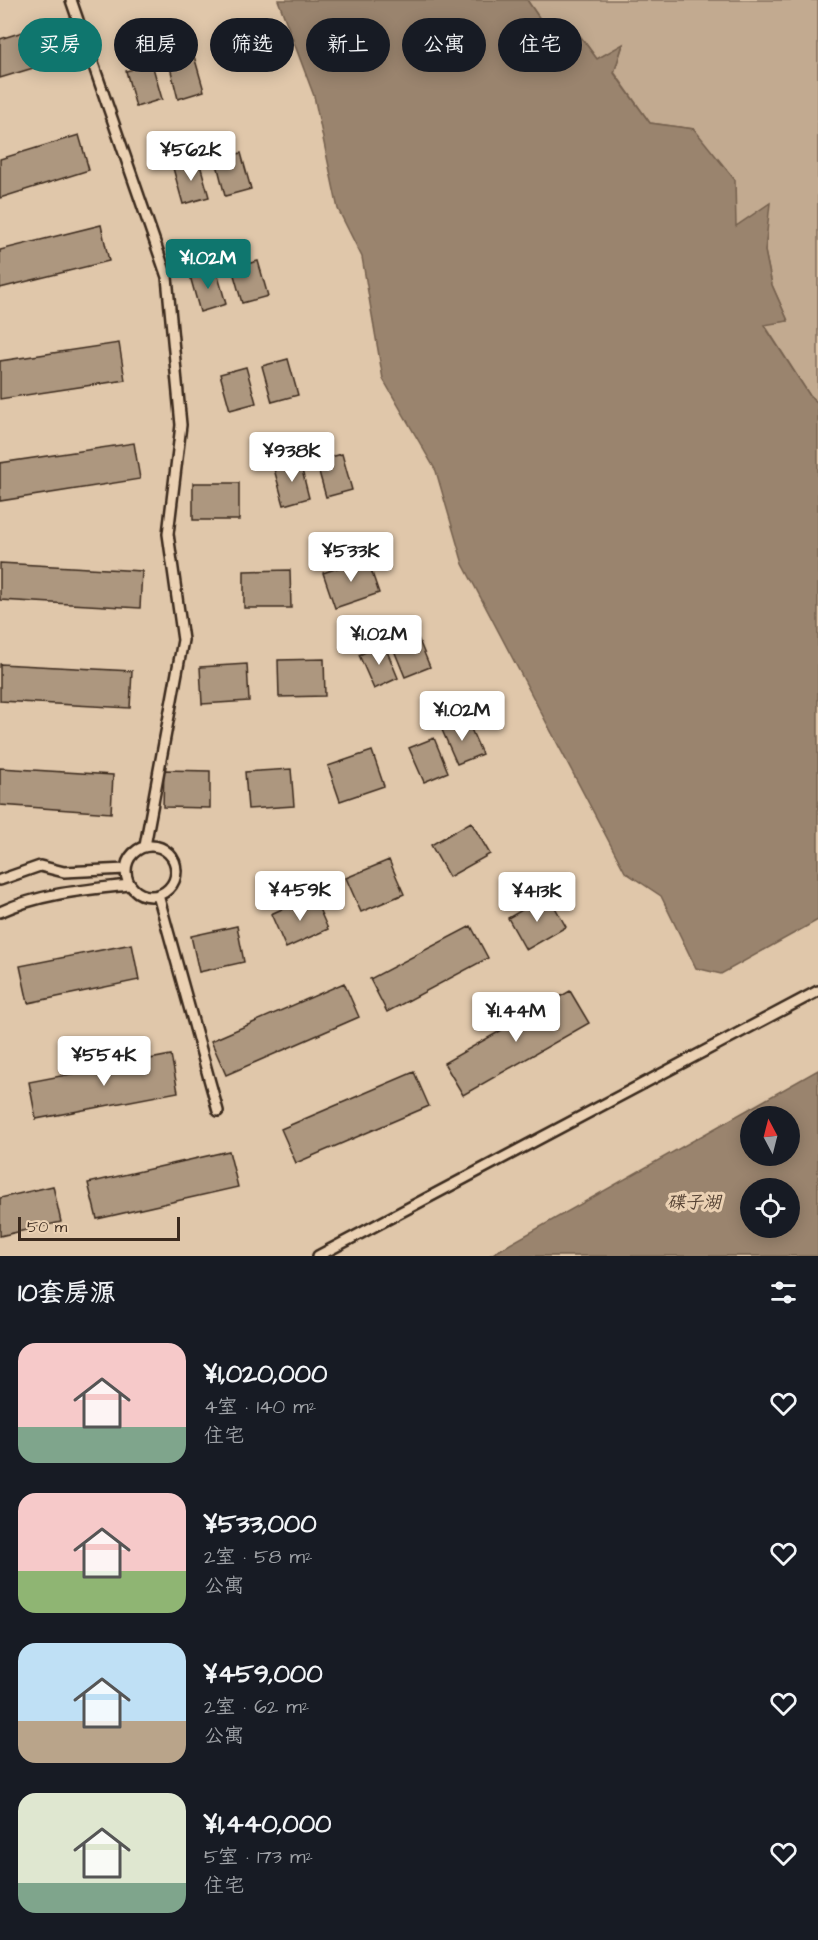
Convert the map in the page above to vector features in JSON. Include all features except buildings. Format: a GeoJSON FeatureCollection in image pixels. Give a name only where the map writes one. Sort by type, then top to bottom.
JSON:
{"type":"FeatureCollection","features":[{"type":"Feature","properties":{"kind":"lane"},"geometry":{"type":"LineString","coordinates":[[71,0],[167,277],[181,424],[168,534],[183,640],[145,846]]}},
{"type":"Feature","properties":{"kind":"lane"},"geometry":{"type":"LineString","coordinates":[[145,846],[162,848],[169,853],[176,869],[172,885],[158,896],[142,895],[129,885],[126,869],[132,855],[145,846]]}},
{"type":"Feature","properties":{"kind":"lane"},"geometry":{"type":"LineString","coordinates":[[0,880],[40,866],[64,872],[126,869]]}},
{"type":"Feature","properties":{"kind":"lane"},"geometry":{"type":"LineString","coordinates":[[0,912],[19,903],[62,893],[129,885]]}},
{"type":"Feature","properties":{"kind":"lane"},"geometry":{"type":"LineString","coordinates":[[158,896],[218,1111]]}},
{"type":"Feature","properties":{"kind":"lane"},"geometry":{"type":"LineString","coordinates":[[318,1256],[818,991]]}},
{"type":"Feature","properties":{"kind":"shaded area"},"geometry":{"type":"Polygon","coordinates":[[[527,0],[818,0],[818,403],[810,396],[764,324],[788,321],[772,285],[765,251],[769,204],[736,227],[694,129],[650,123],[614,72],[623,45],[597,59],[582,39],[582,18],[539,18],[527,0]]]}},
{"type":"Feature","properties":{"kind":"water"},"geometry":{"type":"Polygon","coordinates":[[[278,0],[527,0],[539,18],[498,18],[498,72],[582,72],[582,39],[597,59],[623,44],[614,73],[650,123],[694,129],[735,180],[736,226],[770,203],[765,251],[772,285],[788,321],[764,325],[810,396],[818,403],[818,920],[721,974],[696,968],[661,896],[625,872],[463,564],[436,471],[383,379],[362,257],[338,209],[314,96],[294,43],[294,18],[285,18],[278,0]]]}},
{"type":"Feature","properties":{"kind":"water","name":"碟子湖"},"geometry":{"type":"Polygon","coordinates":[[[818,1070],[818,1256],[489,1256],[740,1114],[740,1166],[800,1166],[800,1106],[754,1106],[818,1070]]]}}]}
